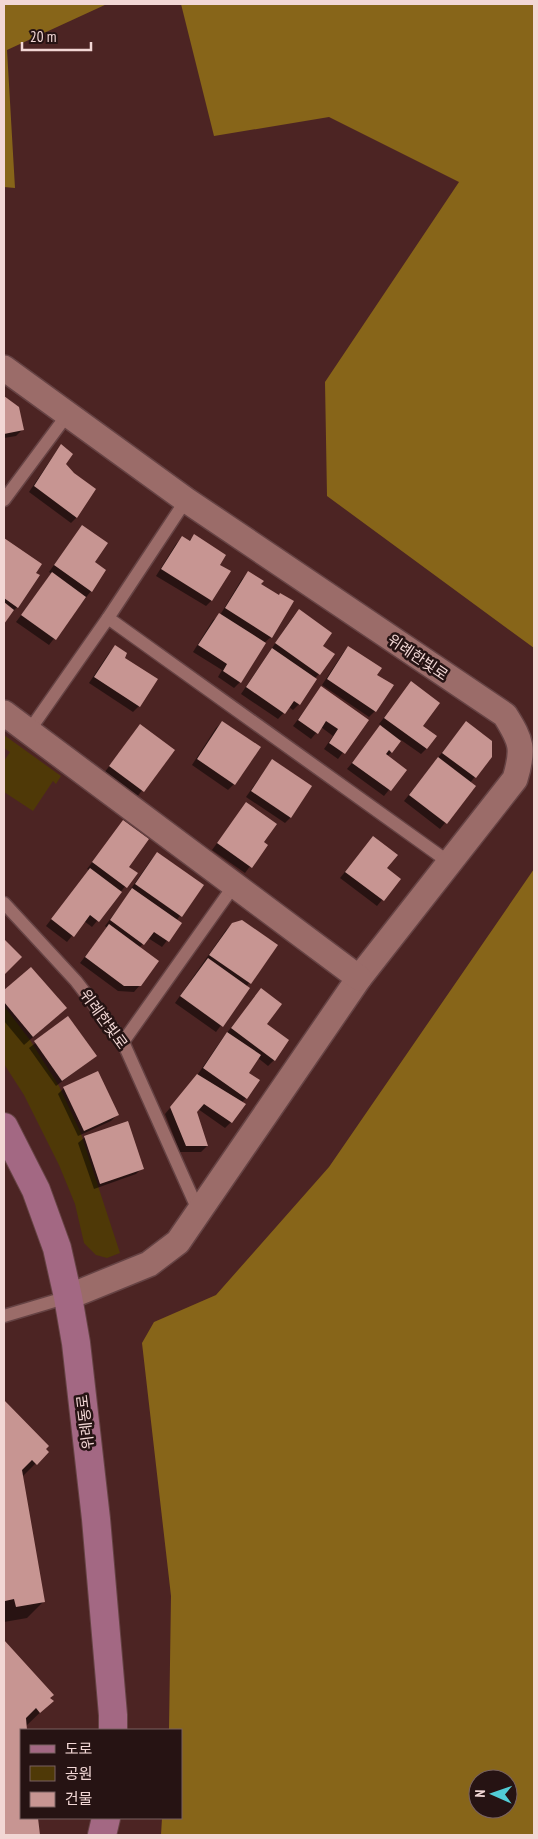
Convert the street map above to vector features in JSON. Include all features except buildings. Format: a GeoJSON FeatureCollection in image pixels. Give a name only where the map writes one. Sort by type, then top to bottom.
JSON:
{"type":"FeatureCollection","features":[{"type":"Feature","properties":{"kind":"street","name":"위례한빛로"},"geometry":{"type":"LineString","coordinates":[[4,368],[186,500],[505,715],[519,738],[522,759],[515,779],[360,978],[198,1210],[178,1242],[149,1264],[68,1297]]}},
{"type":"Feature","properties":{"kind":"street"},"geometry":{"type":"LineString","coordinates":[[4,713],[360,978]]}},
{"type":"Feature","properties":{"kind":"street","name":"위례동로"},"geometry":{"type":"LineString","coordinates":[[4,1127],[36,1190],[57,1248],[68,1297],[76,1343],[96,1519],[113,1729]]}},
{"type":"Feature","properties":{"kind":"street"},"geometry":{"type":"LineString","coordinates":[[102,1835],[106,1819]]}},
{"type":"Feature","properties":{"kind":"lane"},"geometry":{"type":"LineString","coordinates":[[4,500],[67,415]]}},
{"type":"Feature","properties":{"kind":"lane"},"geometry":{"type":"LineString","coordinates":[[29,731],[108,618],[186,500]]}},
{"type":"Feature","properties":{"kind":"lane"},"geometry":{"type":"LineString","coordinates":[[108,618],[450,863]]}},
{"type":"Feature","properties":{"kind":"lane"},"geometry":{"type":"LineString","coordinates":[[124,1042],[234,884]]}},
{"type":"Feature","properties":{"kind":"lane","name":"위례한빛로"},"geometry":{"type":"LineString","coordinates":[[4,903],[76,981],[124,1042],[198,1210]]}},
{"type":"Feature","properties":{"kind":"lane"},"geometry":{"type":"LineString","coordinates":[[4,1316],[68,1297]]}},
{"type":"Feature","properties":{"kind":"green space"},"geometry":{"type":"Polygon","coordinates":[[[4,735],[61,776],[56,784],[53,781],[33,811],[4,792],[4,761],[10,752],[4,748],[4,735]]]}},
{"type":"Feature","properties":{"kind":"green space"},"geometry":{"type":"Polygon","coordinates":[[[4,1006],[30,1040],[59,1086],[80,1131],[120,1253],[107,1258],[96,1255],[84,1243],[75,1204],[59,1165],[24,1095],[4,1064],[4,1006]]]}},
{"type":"Feature","properties":{"kind":"shaded area"},"geometry":{"type":"Polygon","coordinates":[[[4,4],[107,4],[7,50],[15,188],[4,187],[4,4]]]}},
{"type":"Feature","properties":{"kind":"shaded area"},"geometry":{"type":"Polygon","coordinates":[[[181,4],[534,4],[534,648],[327,496],[325,382],[459,182],[329,117],[214,136],[181,4]]]}},
{"type":"Feature","properties":{"kind":"shaded area"},"geometry":{"type":"Polygon","coordinates":[[[534,869],[534,1835],[161,1835],[162,1819],[182,1819],[182,1729],[169,1729],[171,1596],[142,1343],[154,1322],[216,1295],[329,1167],[534,869]]]}}]}
